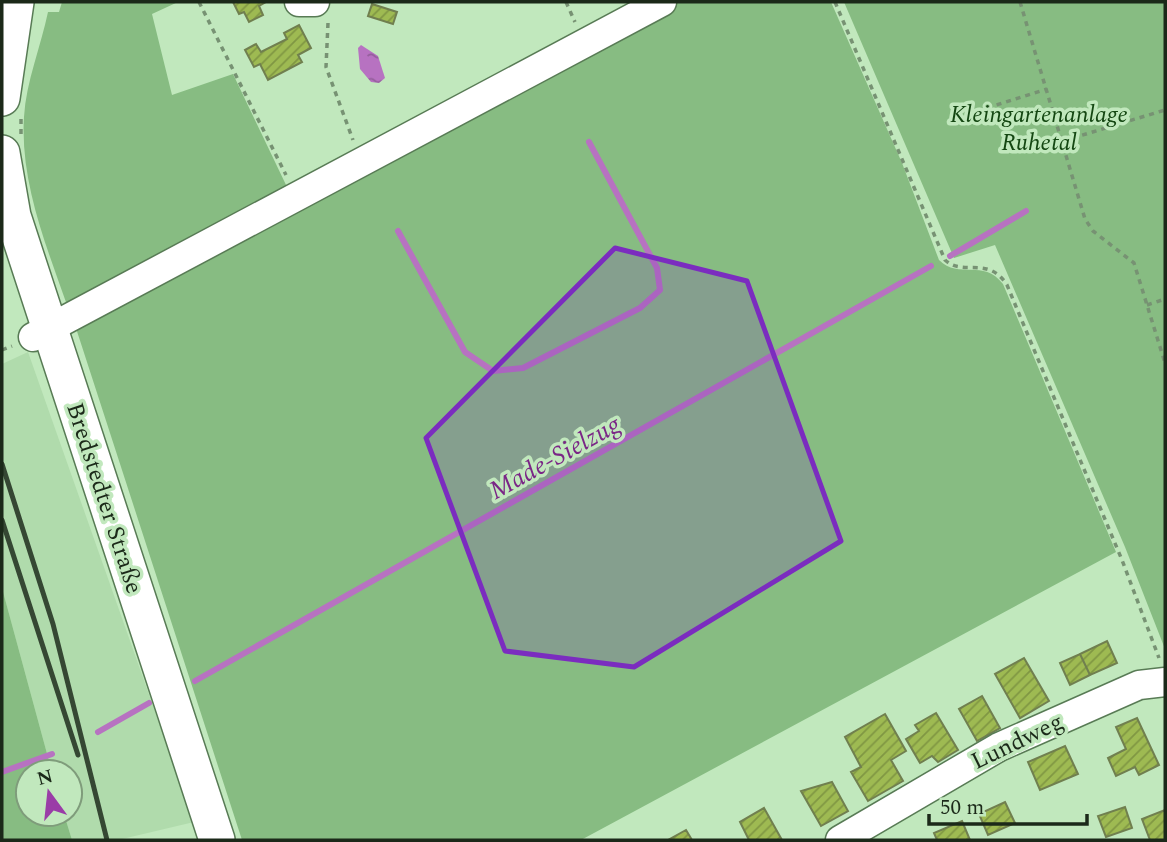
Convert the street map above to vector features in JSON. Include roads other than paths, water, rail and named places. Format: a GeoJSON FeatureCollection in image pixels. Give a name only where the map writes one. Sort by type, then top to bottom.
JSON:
{"type":"FeatureCollection","features":[{"type":"Feature","properties":{"kind":"main road"},"geometry":{"type":"LineString","coordinates":[[2,98],[16,2]]}},
{"type":"Feature","properties":{"kind":"main road","name":"Bredstedter Straße"},"geometry":{"type":"LineString","coordinates":[[2,153],[13,216],[42,332],[217,840]]}},
{"type":"Feature","properties":{"kind":"street"},"geometry":{"type":"LineString","coordinates":[[299,2],[322,11]]}},
{"type":"Feature","properties":{"kind":"street"},"geometry":{"type":"LineString","coordinates":[[42,332],[662,2]]}},
{"type":"Feature","properties":{"kind":"street","name":"Lundweg"},"geometry":{"type":"LineString","coordinates":[[839,840],[999,747],[1139,685],[1163,682]]}},
{"type":"Feature","properties":{"kind":"water"},"geometry":{"type":"Polygon","coordinates":[[[361,45],[378,56],[385,78],[379,83],[371,82],[360,69],[358,48],[361,45]]]}},
{"type":"Feature","properties":{"kind":"waterway"},"geometry":{"type":"LineString","coordinates":[[398,231],[465,352],[493,371],[523,368],[640,308],[660,290],[657,268],[589,142]]}},
{"type":"Feature","properties":{"kind":"waterway"},"geometry":{"type":"LineString","coordinates":[[950,256],[1026,211]]}},
{"type":"Feature","properties":{"kind":"waterway","name":"Made-Sielzug"},"geometry":{"type":"LineString","coordinates":[[195,681],[931,266]]}},
{"type":"Feature","properties":{"kind":"waterway","name":"Made-Sielzug"},"geometry":{"type":"LineString","coordinates":[[98,732],[149,703]]}},
{"type":"Feature","properties":{"kind":"waterway","name":"Made-Sielzug"},"geometry":{"type":"LineString","coordinates":[[2,772],[52,754]]}},
{"type":"Feature","properties":{"kind":"railway"},"geometry":{"type":"LineString","coordinates":[[2,464],[53,624],[107,840]]}},
{"type":"Feature","properties":{"kind":"railway"},"geometry":{"type":"LineString","coordinates":[[2,520],[78,755]]}},
{"type":"Feature","properties":{"kind":"park label","name":"Kleingartenanlage Ruhetal"},"geometry":{"type":"Point","coordinates":[1039,128]}}]}
